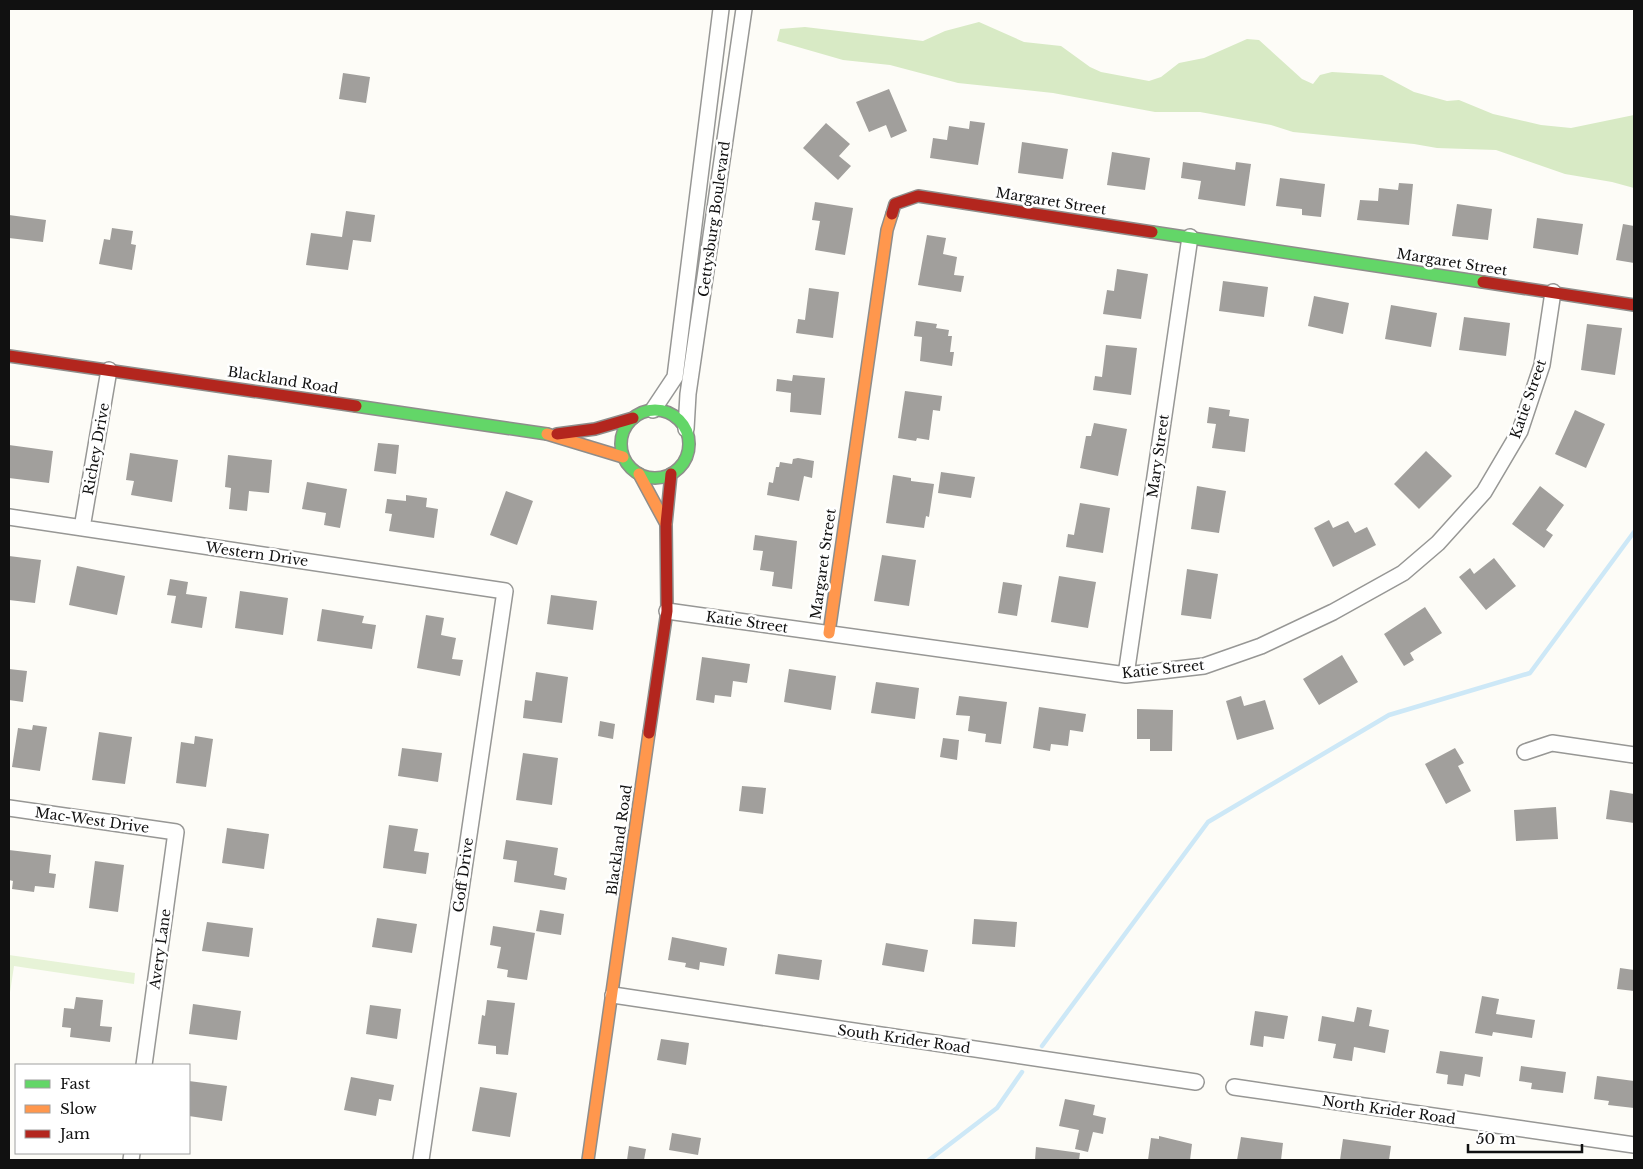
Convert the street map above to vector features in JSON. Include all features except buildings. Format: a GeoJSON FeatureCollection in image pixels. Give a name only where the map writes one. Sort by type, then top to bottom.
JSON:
{"type":"FeatureCollection","features":[{"type":"Feature","properties":{"kind":"street","name":"Gettysburg Boulevard"},"geometry":{"type":"LineString","coordinates":[[653,410],[675,377],[720,9]]}},
{"type":"Feature","properties":{"kind":"street","name":"Gettysburg Boulevard"},"geometry":{"type":"LineString","coordinates":[[686,429],[688,394],[744,9]]}},
{"type":"Feature","properties":{"kind":"street","name":"Margaret Street"},"geometry":{"type":"LineString","coordinates":[[829,633],[882,260],[890,216],[895,204],[907,198],[918,196],[1634,305]]}},
{"type":"Feature","properties":{"kind":"street","name":"Mary Street"},"geometry":{"type":"LineString","coordinates":[[1126,675],[1190,237]]}},
{"type":"Feature","properties":{"kind":"street","name":"Katie Street"},"geometry":{"type":"LineString","coordinates":[[667,611],[1126,675],[1204,666],[1261,646],[1333,612],[1403,573],[1438,543],[1484,492],[1520,431],[1542,365],[1553,292]]}},
{"type":"Feature","properties":{"kind":"street","name":"Blackland Road"},"geometry":{"type":"LineString","coordinates":[[9,356],[552,435],[623,457]]}},
{"type":"Feature","properties":{"kind":"street","name":"Richey Drive"},"geometry":{"type":"LineString","coordinates":[[82,528],[110,370]]}},
{"type":"Feature","properties":{"kind":"street"},"geometry":{"type":"LineString","coordinates":[[653,410],[671,413],[680,420],[686,429],[689,440],[689,452],[684,462],[672,474],[655,479],[639,474],[626,464],[620,442],[623,431],[632,418],[638,414],[653,410]]}},
{"type":"Feature","properties":{"kind":"street","name":"Blackland Road"},"geometry":{"type":"LineString","coordinates":[[552,435],[595,429],[632,418]]}},
{"type":"Feature","properties":{"kind":"street","name":"Blackland Road"},"geometry":{"type":"LineString","coordinates":[[639,474],[666,524]]}},
{"type":"Feature","properties":{"kind":"street","name":"Blackland Road"},"geometry":{"type":"LineString","coordinates":[[588,1160],[667,611],[666,524],[672,474]]}},
{"type":"Feature","properties":{"kind":"street","name":"Western Drive"},"geometry":{"type":"LineString","coordinates":[[9,517],[504,590]]}},
{"type":"Feature","properties":{"kind":"street","name":"Goff Drive"},"geometry":{"type":"LineString","coordinates":[[421,1160],[504,590]]}},
{"type":"Feature","properties":{"kind":"street"},"geometry":{"type":"LineString","coordinates":[[1525,752],[1552,743],[1634,754]]}},
{"type":"Feature","properties":{"kind":"street","name":"Mac-West Drive"},"geometry":{"type":"LineString","coordinates":[[9,808],[176,832]]}},
{"type":"Feature","properties":{"kind":"street","name":"Avery Lane"},"geometry":{"type":"LineString","coordinates":[[144,1064],[176,832]]}},
{"type":"Feature","properties":{"kind":"street","name":"South Krider Road"},"geometry":{"type":"LineString","coordinates":[[613,995],[1196,1082]]}},
{"type":"Feature","properties":{"kind":"street","name":"North Krider Road"},"geometry":{"type":"LineString","coordinates":[[1234,1087],[1634,1145]]}},
{"type":"Feature","properties":{"kind":"green space"},"geometry":{"type":"Polygon","coordinates":[[[979,22],[1024,42],[1061,46],[1090,67],[1101,72],[1149,81],[1161,77],[1179,63],[1204,58],[1247,39],[1259,40],[1302,79],[1313,84],[1320,75],[1332,72],[1382,75],[1414,92],[1447,101],[1459,100],[1493,114],[1541,125],[1571,128],[1634,115],[1634,188],[1612,182],[1565,174],[1496,150],[1437,148],[1293,132],[1271,125],[1200,112],[1155,112],[1053,93],[958,83],[890,65],[843,60],[777,41],[780,29],[805,27],[923,41],[945,31],[979,22]]]}},
{"type":"Feature","properties":{"kind":"green space"},"geometry":{"type":"Polygon","coordinates":[[[9,955],[135,973],[134,984],[14,966],[9,999],[9,955]]]}},
{"type":"Feature","properties":{"kind":"waterway"},"geometry":{"type":"LineString","coordinates":[[1042,1046],[1208,822],[1389,715],[1530,673],[1634,532]]}},
{"type":"Feature","properties":{"kind":"waterway"},"geometry":{"type":"LineString","coordinates":[[929,1160],[997,1108],[1022,1072]]}},
{"type":"Feature","properties":{"kind":"traffic: fast"},"geometry":{"type":"LineString","coordinates":[[1152,232],[1483,282]]}},
{"type":"Feature","properties":{"kind":"traffic: fast"},"geometry":{"type":"LineString","coordinates":[[356,406],[547,434]]}},
{"type":"Feature","properties":{"kind":"traffic: fast"},"geometry":{"type":"LineString","coordinates":[[648,410],[662,410],[674,415],[684,425],[689,437],[689,444],[689,451],[684,463],[674,473],[662,478],[648,478],[636,473],[626,463],[621,451],[621,437],[626,425],[636,415],[648,410]]}},
{"type":"Feature","properties":{"kind":"traffic: slow"},"geometry":{"type":"LineString","coordinates":[[829,633],[887,230],[892,214]]}},
{"type":"Feature","properties":{"kind":"traffic: slow"},"geometry":{"type":"LineString","coordinates":[[547,434],[623,457]]}},
{"type":"Feature","properties":{"kind":"traffic: slow"},"geometry":{"type":"LineString","coordinates":[[639,474],[666,524]]}},
{"type":"Feature","properties":{"kind":"traffic: slow"},"geometry":{"type":"LineString","coordinates":[[588,1160],[649,733]]}},
{"type":"Feature","properties":{"kind":"traffic: jam"},"geometry":{"type":"LineString","coordinates":[[892,214],[895,204],[918,196],[1152,232]]}},
{"type":"Feature","properties":{"kind":"traffic: jam"},"geometry":{"type":"LineString","coordinates":[[1483,282],[1634,305]]}},
{"type":"Feature","properties":{"kind":"traffic: jam"},"geometry":{"type":"LineString","coordinates":[[9,356],[356,406]]}},
{"type":"Feature","properties":{"kind":"traffic: jam"},"geometry":{"type":"LineString","coordinates":[[557,434],[595,429],[633,418]]}},
{"type":"Feature","properties":{"kind":"traffic: jam"},"geometry":{"type":"LineString","coordinates":[[649,733],[667,611],[666,524],[671,474]]}}]}
